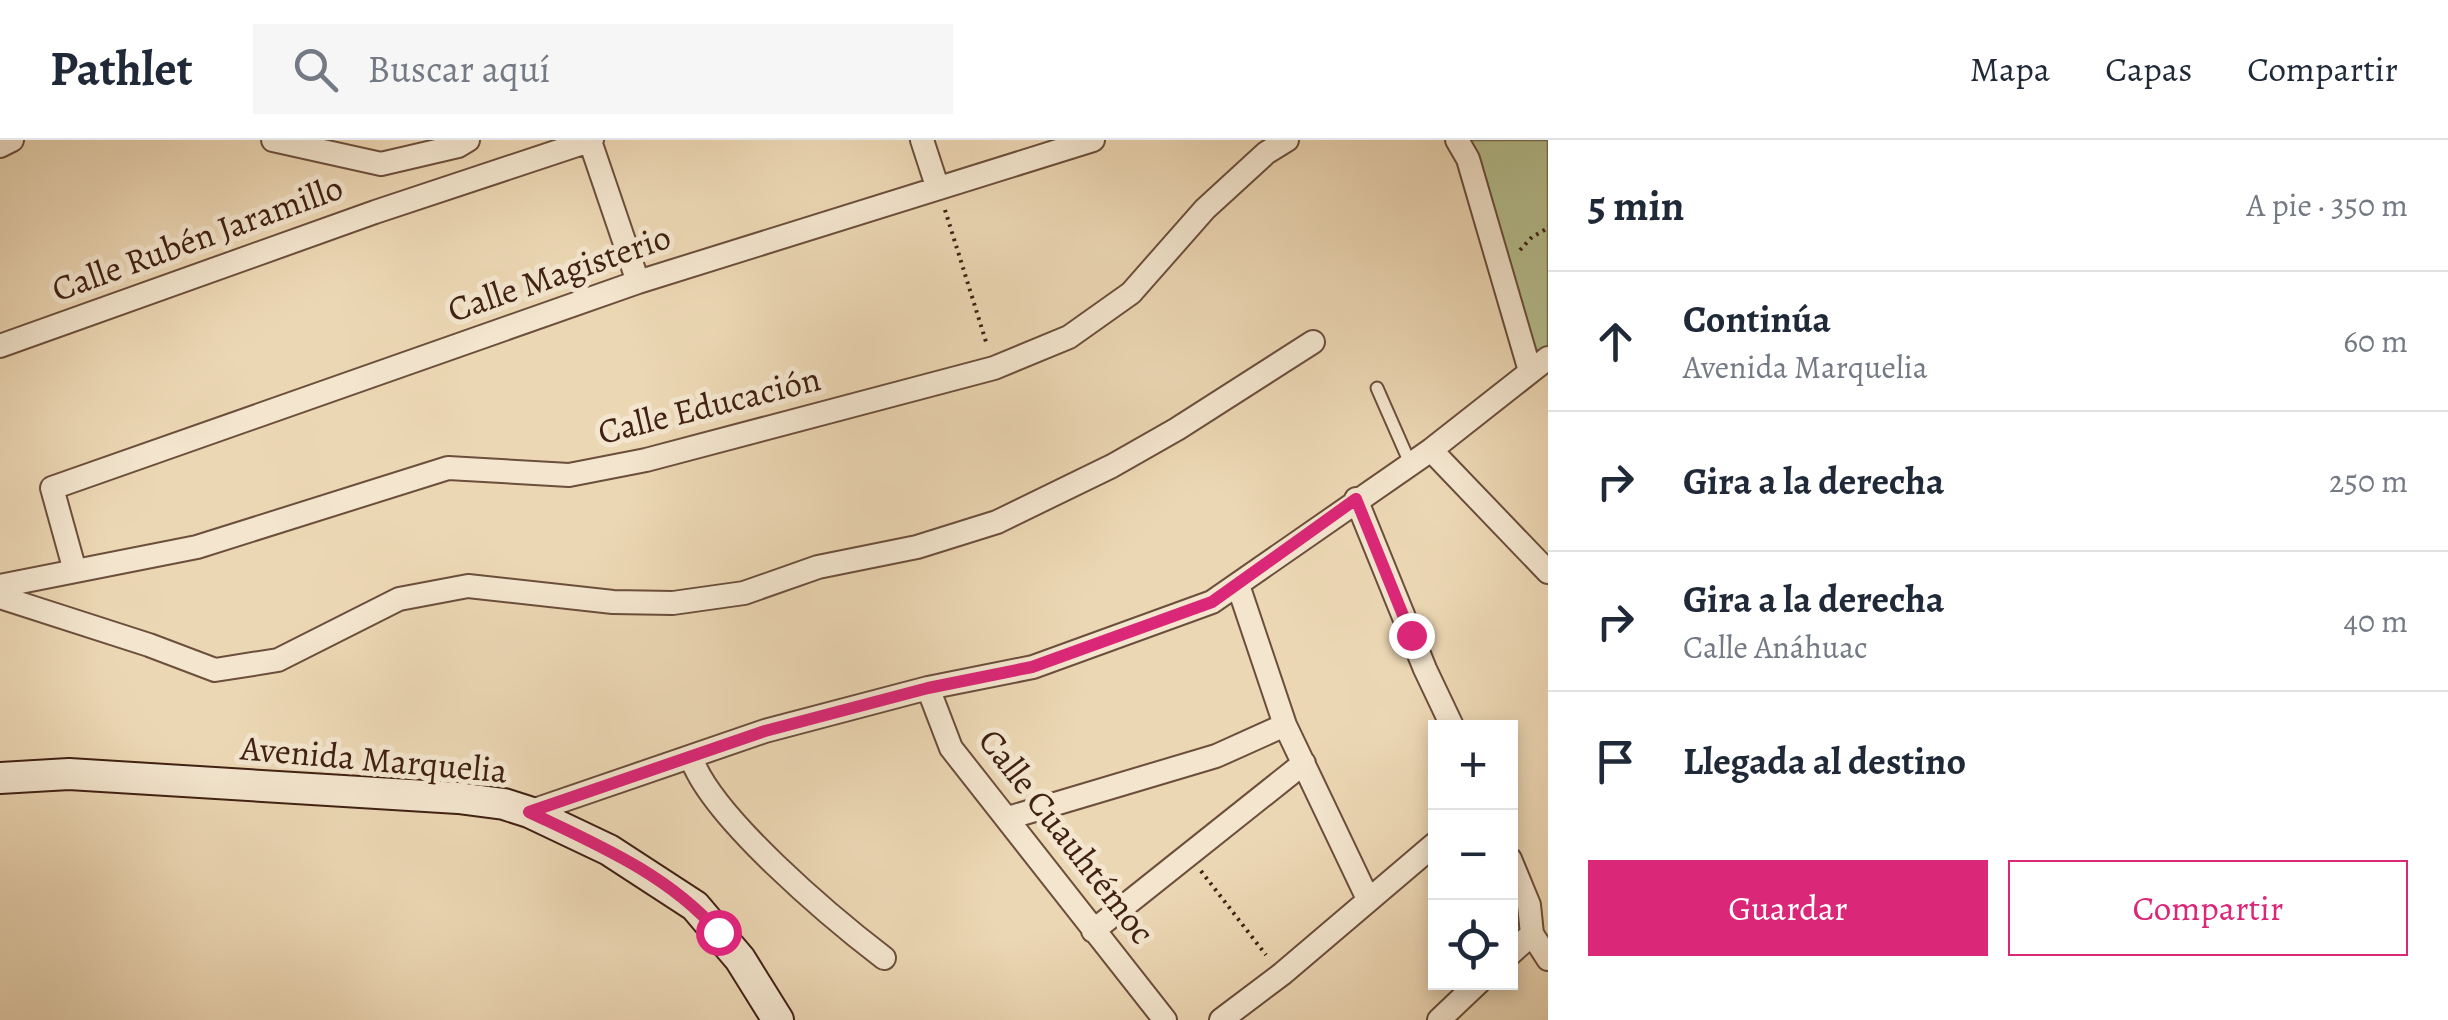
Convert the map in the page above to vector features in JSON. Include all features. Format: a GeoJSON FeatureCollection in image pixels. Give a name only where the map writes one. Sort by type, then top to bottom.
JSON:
{"type":"FeatureCollection","features":[{"type":"Feature","properties":{"kind":"main road","name":"Avenida Marquelia"},"geometry":{"type":"LineString","coordinates":[[0,778],[68,774],[504,804],[609,850],[695,906],[740,959],[778,1020]]}},
{"type":"Feature","properties":{"kind":"street"},"geometry":{"type":"LineString","coordinates":[[0,146],[12,140]]}},
{"type":"Feature","properties":{"kind":"street"},"geometry":{"type":"LineString","coordinates":[[273,140],[381,164],[458,146],[468,140]]}},
{"type":"Feature","properties":{"kind":"street"},"geometry":{"type":"LineString","coordinates":[[591,140],[638,282]]}},
{"type":"Feature","properties":{"kind":"street","name":"Calle Rubén Jaramillo"},"geometry":{"type":"LineString","coordinates":[[0,346],[375,212],[591,140]]}},
{"type":"Feature","properties":{"kind":"street"},"geometry":{"type":"LineString","coordinates":[[922,140],[937,186]]}},
{"type":"Feature","properties":{"kind":"street","name":"Calle Magisterio"},"geometry":{"type":"LineString","coordinates":[[76,571],[52,488],[638,282],[1093,140]]}},
{"type":"Feature","properties":{"kind":"street","name":"Calle Educación"},"geometry":{"type":"LineString","coordinates":[[0,586],[197,547],[448,468],[570,475],[646,460],[994,368],[1068,337],[1131,293],[1204,209],[1266,152],[1287,140]]}},
{"type":"Feature","properties":{"kind":"street"},"geometry":{"type":"LineString","coordinates":[[529,812],[765,731],[928,688],[1032,667],[1212,602],[1432,450],[1539,365],[1500,273],[1468,160],[1457,140]]}},
{"type":"Feature","properties":{"kind":"street"},"geometry":{"type":"LineString","coordinates":[[0,597],[215,670],[278,660],[400,599],[468,586],[613,602],[673,603],[744,593],[818,567],[917,547],[997,522],[1177,430],[1312,342]]}},
{"type":"Feature","properties":{"kind":"street"},"geometry":{"type":"LineString","coordinates":[[1432,450],[1548,572]]}},
{"type":"Feature","properties":{"kind":"street"},"geometry":{"type":"LineString","coordinates":[[1356,499],[1449,720]]}},
{"type":"Feature","properties":{"kind":"street"},"geometry":{"type":"LineString","coordinates":[[1238,585],[1285,725],[1368,898]]}},
{"type":"Feature","properties":{"kind":"street","name":"Calle Cuauhtémoc"},"geometry":{"type":"LineString","coordinates":[[928,688],[951,748],[1165,1020]]}},
{"type":"Feature","properties":{"kind":"street"},"geometry":{"type":"LineString","coordinates":[[1008,818],[1216,756],[1285,725]]}},
{"type":"Feature","properties":{"kind":"street"},"geometry":{"type":"LineString","coordinates":[[690,757],[696,776],[756,844],[840,924],[884,958]]}},
{"type":"Feature","properties":{"kind":"street"},"geometry":{"type":"LineString","coordinates":[[1093,931],[1304,762]]}},
{"type":"Feature","properties":{"kind":"street"},"geometry":{"type":"LineString","coordinates":[[1221,1020],[1282,974],[1428,849]]}},
{"type":"Feature","properties":{"kind":"street"},"geometry":{"type":"LineString","coordinates":[[1518,878],[1529,905],[1532,927],[1548,959]]}},
{"type":"Feature","properties":{"kind":"street"},"geometry":{"type":"LineString","coordinates":[[1518,944],[1532,927]]}},
{"type":"Feature","properties":{"kind":"street"},"geometry":{"type":"LineString","coordinates":[[1439,1020],[1471,990]]}},
{"type":"Feature","properties":{"kind":"lane"},"geometry":{"type":"LineString","coordinates":[[1377,388],[1410,462]]}},
{"type":"Feature","properties":{"kind":"path"},"geometry":{"type":"LineString","coordinates":[[937,186],[994,368]]}},
{"type":"Feature","properties":{"kind":"path"},"geometry":{"type":"LineString","coordinates":[[1500,273],[1532,237],[1548,228]]}},
{"type":"Feature","properties":{"kind":"path"},"geometry":{"type":"LineString","coordinates":[[1190,856],[1282,974]]}},
{"type":"Feature","properties":{"kind":"green space"},"geometry":{"type":"Polygon","coordinates":[[[1457,140],[1548,140],[1548,358],[1530,371],[1457,140]]]}},
{"type":"Feature","properties":{"kind":"route"},"geometry":{"type":"LineString","coordinates":[[718,932],[695,906],[609,850],[529,812],[765,731],[928,688],[1032,667],[1212,602],[1356,499],[1411,635]]}}]}
